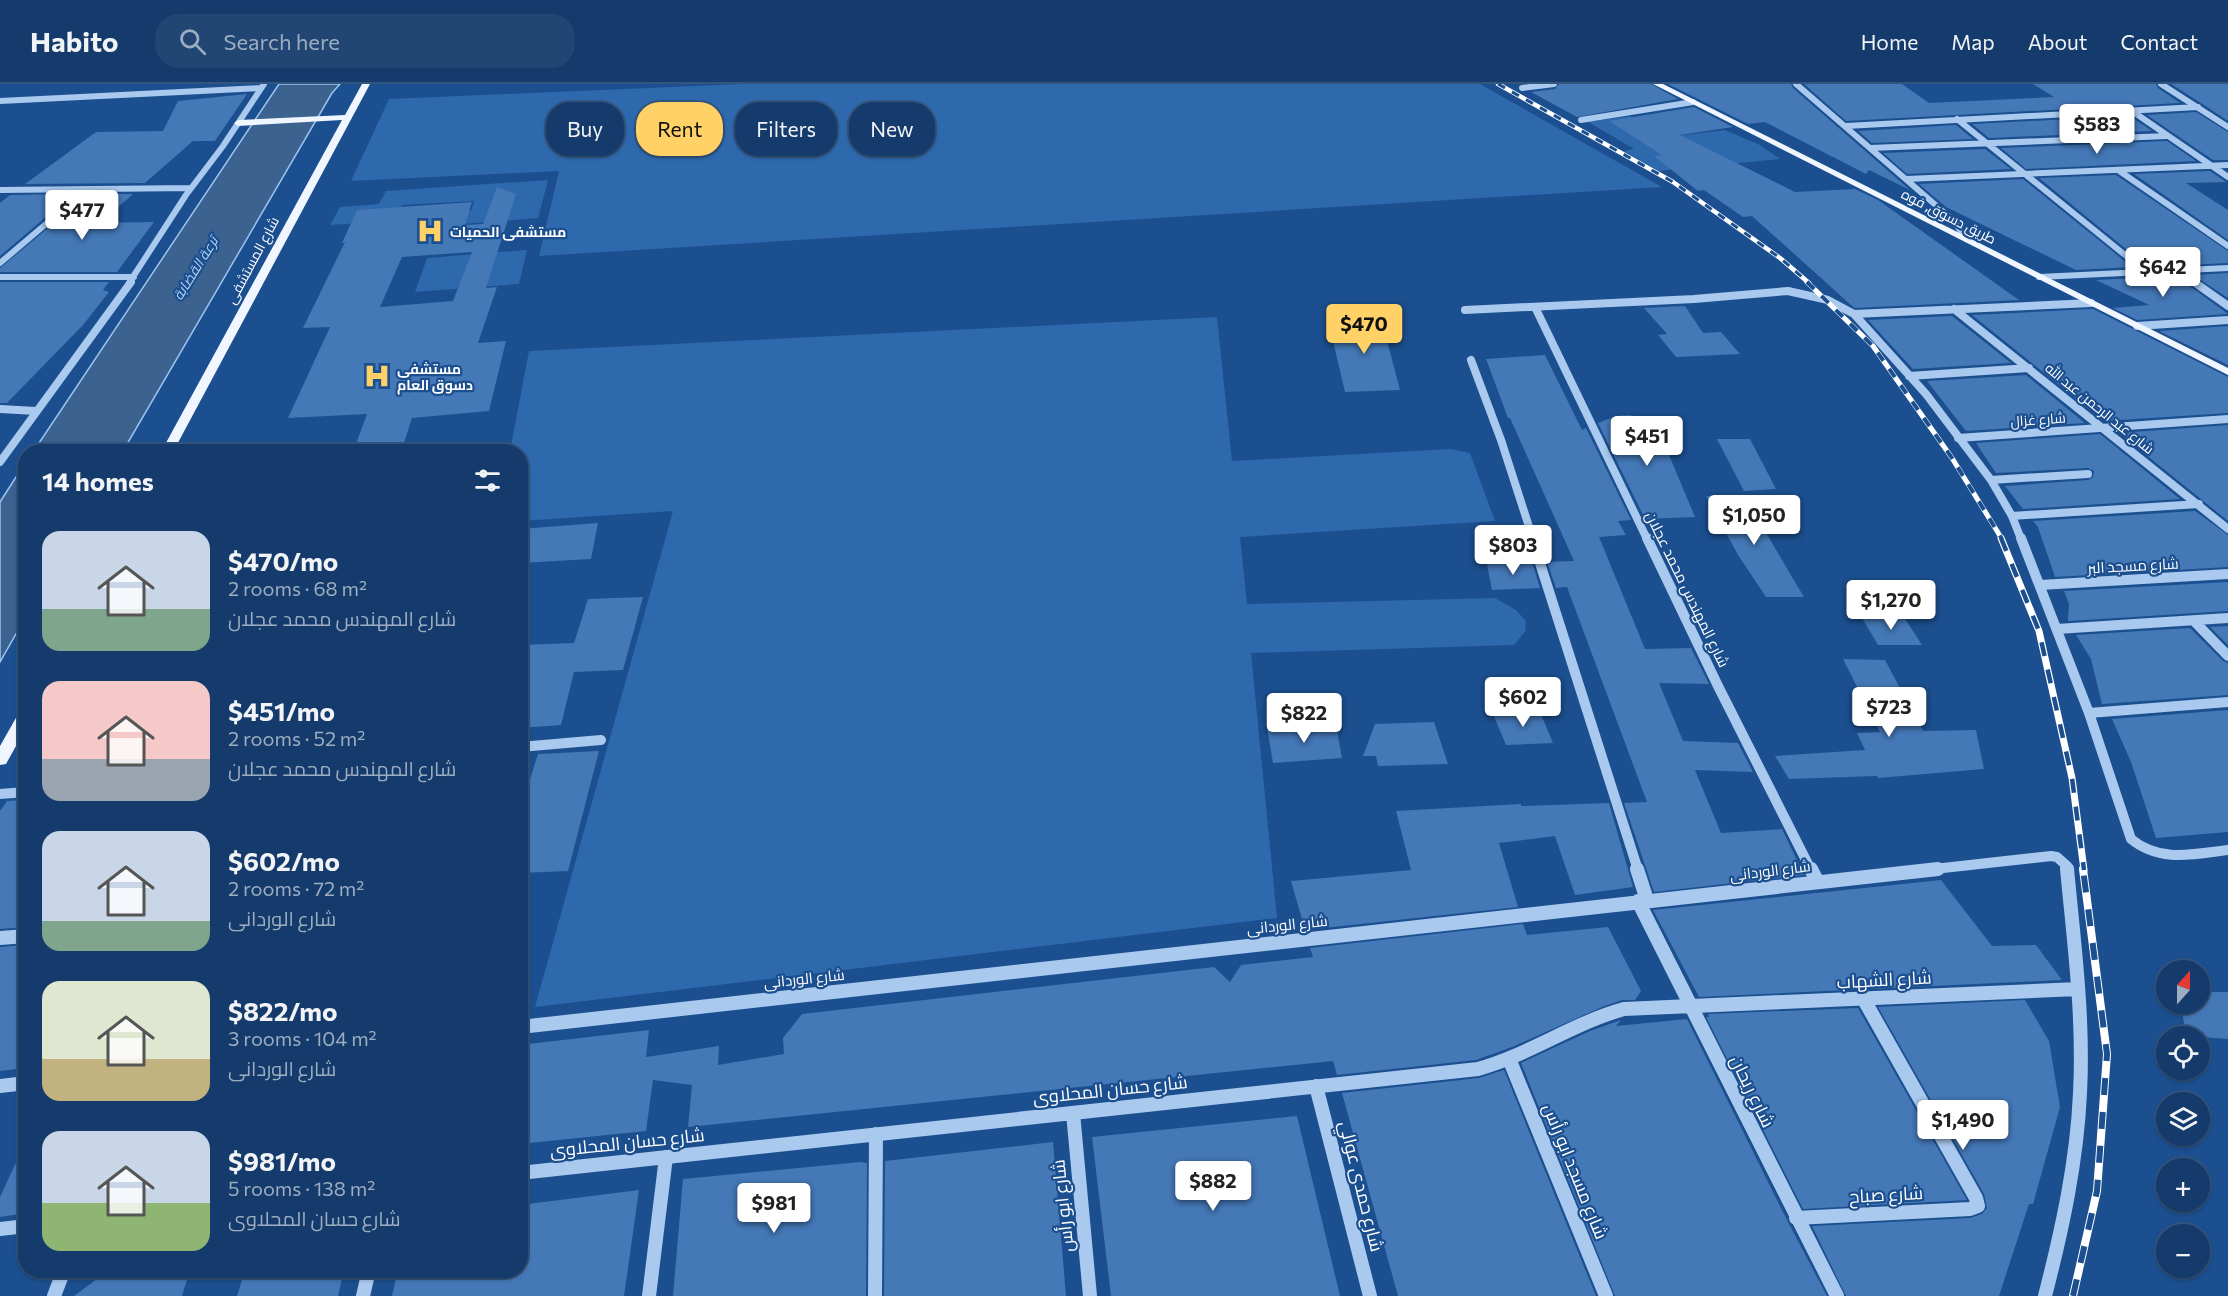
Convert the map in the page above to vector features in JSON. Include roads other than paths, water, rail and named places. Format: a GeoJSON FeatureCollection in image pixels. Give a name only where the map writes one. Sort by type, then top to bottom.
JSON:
{"type":"FeatureCollection","features":[{"type":"Feature","properties":{"kind":"main road","name":"شارع المستشفى"},"geometry":{"type":"LineString","coordinates":[[171,444],[366,84]]}},
{"type":"Feature","properties":{"kind":"main road","name":"طريق دسوق, فوه"},"geometry":{"type":"LineString","coordinates":[[1657,84],[2228,372]]}},
{"type":"Feature","properties":{"kind":"main road"},"geometry":{"type":"LineString","coordinates":[[238,123],[348,117]]}},
{"type":"Feature","properties":{"kind":"main road"},"geometry":{"type":"LineString","coordinates":[[0,760],[18,727]]}},
{"type":"Feature","properties":{"kind":"street"},"geometry":{"type":"LineString","coordinates":[[1522,88],[1554,84]]}},
{"type":"Feature","properties":{"kind":"street"},"geometry":{"type":"LineString","coordinates":[[1796,84],[1954,221],[1966,239]]}},
{"type":"Feature","properties":{"kind":"street"},"geometry":{"type":"LineString","coordinates":[[2161,84],[2228,127]]}},
{"type":"Feature","properties":{"kind":"street"},"geometry":{"type":"LineString","coordinates":[[0,100],[262,86]]}},
{"type":"Feature","properties":{"kind":"street"},"geometry":{"type":"LineString","coordinates":[[0,462],[134,277],[191,188],[223,146],[262,86]]}},
{"type":"Feature","properties":{"kind":"street"},"geometry":{"type":"LineString","coordinates":[[1581,120],[1693,102]]}},
{"type":"Feature","properties":{"kind":"street"},"geometry":{"type":"LineString","coordinates":[[1846,126],[1957,118],[2198,107]]}},
{"type":"Feature","properties":{"kind":"street"},"geometry":{"type":"LineString","coordinates":[[2132,111],[2228,177]]}},
{"type":"Feature","properties":{"kind":"street"},"geometry":{"type":"LineString","coordinates":[[1957,118],[2146,272]]}},
{"type":"Feature","properties":{"kind":"street"},"geometry":{"type":"LineString","coordinates":[[1870,148],[2167,135]]}},
{"type":"Feature","properties":{"kind":"street"},"geometry":{"type":"LineString","coordinates":[[1906,179],[2228,165]]}},
{"type":"Feature","properties":{"kind":"street"},"geometry":{"type":"LineString","coordinates":[[2118,170],[2228,246]]}},
{"type":"Feature","properties":{"kind":"street"},"geometry":{"type":"LineString","coordinates":[[0,190],[191,188]]}},
{"type":"Feature","properties":{"kind":"street"},"geometry":{"type":"LineString","coordinates":[[0,263],[86,189]]}},
{"type":"Feature","properties":{"kind":"street"},"geometry":{"type":"LineString","coordinates":[[2039,277],[2228,268]]}},
{"type":"Feature","properties":{"kind":"street"},"geometry":{"type":"LineString","coordinates":[[2177,270],[2228,306]]}},
{"type":"Feature","properties":{"kind":"street"},"geometry":{"type":"LineString","coordinates":[[0,277],[134,277]]}},
{"type":"Feature","properties":{"kind":"street"},"geometry":{"type":"LineString","coordinates":[[1465,310],[1725,297],[1788,291],[1828,300],[1854,314],[1909,376],[1991,480],[2012,516],[2089,713],[2131,838],[2137,846],[2159,855],[2228,850]]}},
{"type":"Feature","properties":{"kind":"street"},"geometry":{"type":"LineString","coordinates":[[1854,314],[2091,303]]}},
{"type":"Feature","properties":{"kind":"street","name":"شارع المهندس محمد عجلان"},"geometry":{"type":"LineString","coordinates":[[1535,307],[1718,687],[1817,881]]}},
{"type":"Feature","properties":{"kind":"street","name":"شارع عبد الرحمن عبد الله"},"geometry":{"type":"LineString","coordinates":[[1954,309],[2228,528]]}},
{"type":"Feature","properties":{"kind":"street"},"geometry":{"type":"LineString","coordinates":[[2137,327],[2228,320]]}},
{"type":"Feature","properties":{"kind":"street","name":"شارع ريحان"},"geometry":{"type":"LineString","coordinates":[[1472,360],[1501,440],[1643,901],[1692,1007],[1836,1296]]}},
{"type":"Feature","properties":{"kind":"street"},"geometry":{"type":"LineString","coordinates":[[1909,376],[2029,369]]}},
{"type":"Feature","properties":{"kind":"street"},"geometry":{"type":"LineString","coordinates":[[0,409],[36,411]]}},
{"type":"Feature","properties":{"kind":"street","name":"شارع غزال"},"geometry":{"type":"LineString","coordinates":[[1958,438],[2228,419]]}},
{"type":"Feature","properties":{"kind":"street"},"geometry":{"type":"LineString","coordinates":[[1991,480],[2088,474]]}},
{"type":"Feature","properties":{"kind":"street"},"geometry":{"type":"LineString","coordinates":[[2012,516],[2199,504]]}},
{"type":"Feature","properties":{"kind":"street","name":"شارع مسجد البر"},"geometry":{"type":"LineString","coordinates":[[2040,585],[2228,574]]}},
{"type":"Feature","properties":{"kind":"street"},"geometry":{"type":"LineString","coordinates":[[2057,629],[2228,618]]}},
{"type":"Feature","properties":{"kind":"street"},"geometry":{"type":"LineString","coordinates":[[2194,621],[2228,657]]}},
{"type":"Feature","properties":{"kind":"street"},"geometry":{"type":"LineString","coordinates":[[2089,713],[2228,702]]}},
{"type":"Feature","properties":{"kind":"street"},"geometry":{"type":"LineString","coordinates":[[528,746],[601,740]]}},
{"type":"Feature","properties":{"kind":"street"},"geometry":{"type":"LineString","coordinates":[[0,794],[18,793]]}},
{"type":"Feature","properties":{"kind":"street","name":"شارع الوردانى"},"geometry":{"type":"LineString","coordinates":[[528,1026],[2044,856],[2057,858],[2067,866],[2078,989]]}},
{"type":"Feature","properties":{"kind":"street"},"geometry":{"type":"LineString","coordinates":[[0,938],[18,937]]}},
{"type":"Feature","properties":{"kind":"street"},"geometry":{"type":"LineString","coordinates":[[2045,1296],[2059,1243],[2077,1130],[2081,1067],[2078,989]]}},
{"type":"Feature","properties":{"kind":"street","name":"شارع الشهاب"},"geometry":{"type":"LineString","coordinates":[[1692,1007],[2078,989]]}},
{"type":"Feature","properties":{"kind":"street","name":"شارع صباح"},"geometry":{"type":"LineString","coordinates":[[1796,1218],[1970,1209],[1978,1206],[1976,1198],[1863,998]]}},
{"type":"Feature","properties":{"kind":"street","name":"شارع حسان المحلاوى"},"geometry":{"type":"LineString","coordinates":[[528,1172],[1478,1069],[1510,1061],[1593,1018],[1610,1012],[1637,1008],[1692,1007]]}},
{"type":"Feature","properties":{"kind":"street","name":"شارع مسجد ابو رأس"},"geometry":{"type":"LineString","coordinates":[[1510,1061],[1606,1296]]}},
{"type":"Feature","properties":{"kind":"street"},"geometry":{"type":"LineString","coordinates":[[0,1086],[18,1084]]}},
{"type":"Feature","properties":{"kind":"street","name":"شارع حمدى عوالي"},"geometry":{"type":"LineString","coordinates":[[1317,1086],[1370,1296]]}},
{"type":"Feature","properties":{"kind":"street","name":"شارع ابو رأس"},"geometry":{"type":"LineString","coordinates":[[1073,1113],[1090,1296]]}},
{"type":"Feature","properties":{"kind":"street"},"geometry":{"type":"LineString","coordinates":[[875,1296],[876,1134]]}},
{"type":"Feature","properties":{"kind":"street"},"geometry":{"type":"LineString","coordinates":[[650,1296],[666,1157]]}},
{"type":"Feature","properties":{"kind":"street"},"geometry":{"type":"LineString","coordinates":[[0,1229],[18,1227]]}},
{"type":"Feature","properties":{"kind":"street"},"geometry":{"type":"LineString","coordinates":[[54,1296],[61,1278]]}},
{"type":"Feature","properties":{"kind":"street"},"geometry":{"type":"LineString","coordinates":[[363,1296],[367,1278]]}},
{"type":"Feature","properties":{"kind":"water","name":"ترعة القضابة"},"geometry":{"type":"Polygon","coordinates":[[[279,84],[340,84],[332,93],[127,444],[38,444],[279,84]]]}},
{"type":"Feature","properties":{"kind":"water"},"geometry":{"type":"Polygon","coordinates":[[[18,474],[18,630],[0,662],[0,502],[18,474]]]}},
{"type":"Feature","properties":{"kind":"railway"},"geometry":{"type":"LineString","coordinates":[[1498,84],[1673,182],[1780,258],[1809,283]]}},
{"type":"Feature","properties":{"kind":"railway"},"geometry":{"type":"LineString","coordinates":[[1807,282],[1873,346],[1952,458],[2002,539]]}},
{"type":"Feature","properties":{"kind":"railway"},"geometry":{"type":"LineString","coordinates":[[2001,538],[2039,631],[2072,778],[2084,870]]}},
{"type":"Feature","properties":{"kind":"railway"},"geometry":{"type":"LineString","coordinates":[[2073,1296],[2097,1191],[2107,1054],[2083,869]]}},
{"type":"Feature","properties":{"kind":"place","name":"مستشفى الحميات"},"geometry":{"type":"Point","coordinates":[430,231]}},
{"type":"Feature","properties":{"kind":"place","name":"مستشفى دسوق العام"},"geometry":{"type":"Point","coordinates":[377,376]}}]}
